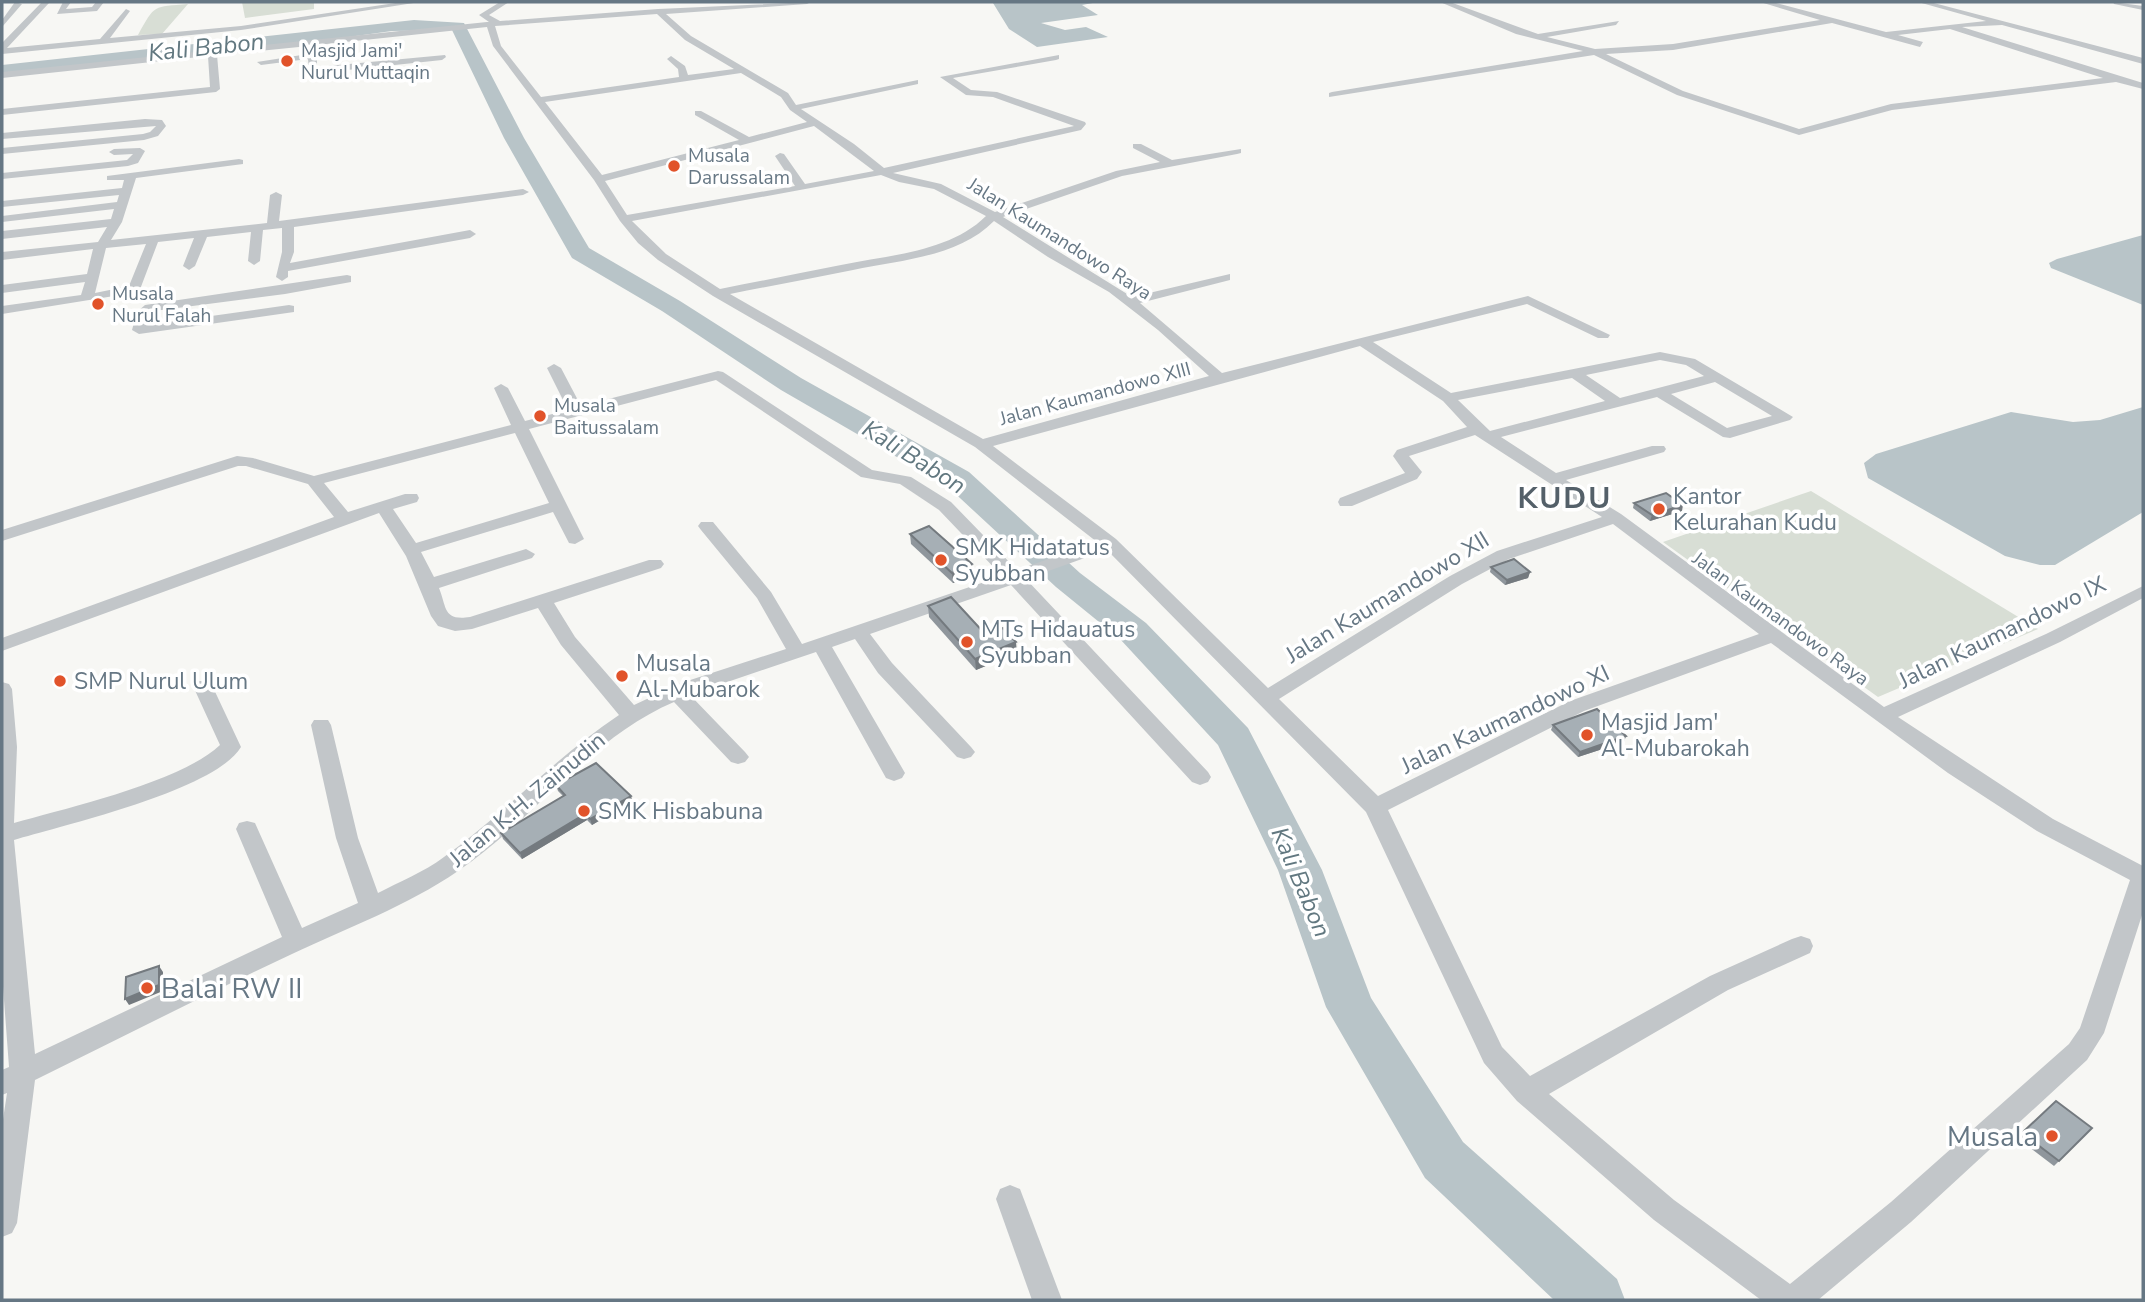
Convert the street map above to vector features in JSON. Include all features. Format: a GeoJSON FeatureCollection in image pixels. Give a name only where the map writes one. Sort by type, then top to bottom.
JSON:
{"type":"FeatureCollection","features":[{"type":"Feature","properties":{"kind":"street"},"geometry":{"type":"LineString","coordinates":[[67,2],[60,12],[94,9],[100,2]]}},
{"type":"Feature","properties":{"kind":"street"},"geometry":{"type":"LineString","coordinates":[[2,49],[241,28],[323,11],[340,13],[416,2]]}},
{"type":"Feature","properties":{"kind":"street"},"geometry":{"type":"LineString","coordinates":[[505,2],[484,14],[490,23],[497,46],[642,240],[662,257],[718,293],[981,444],[1108,544],[1268,697],[1376,807],[1493,1055],[1527,1092],[1664,1210],[1786,1300]]}},
{"type":"Feature","properties":{"kind":"street"},"geometry":{"type":"LineString","coordinates":[[693,8],[707,2]]}},
{"type":"Feature","properties":{"kind":"street"},"geometry":{"type":"LineString","coordinates":[[448,69],[435,44],[440,30],[490,23],[562,21],[652,11],[807,2]]}},
{"type":"Feature","properties":{"kind":"street"},"geometry":{"type":"LineString","coordinates":[[1444,2],[1534,36],[1595,52],[1680,93],[1749,113],[1800,132],[1899,106],[2116,79]]}},
{"type":"Feature","properties":{"kind":"street"},"geometry":{"type":"LineString","coordinates":[[1765,2],[1920,44]]}},
{"type":"Feature","properties":{"kind":"street"},"geometry":{"type":"LineString","coordinates":[[1922,2],[2143,61]]}},
{"type":"Feature","properties":{"kind":"street"},"geometry":{"type":"LineString","coordinates":[[2117,2],[2143,8]]}},
{"type":"Feature","properties":{"kind":"street"},"geometry":{"type":"LineString","coordinates":[[2,49],[45,3]]}},
{"type":"Feature","properties":{"kind":"street","name":"Jalan Kaumandowo Raya"},"geometry":{"type":"LineString","coordinates":[[640,3],[688,38],[785,95],[793,108],[850,146],[882,172],[903,180],[946,189],[1130,301],[1219,378]]}},
{"type":"Feature","properties":{"kind":"street"},"geometry":{"type":"LineString","coordinates":[[2,25],[18,4]]}},
{"type":"Feature","properties":{"kind":"street"},"geometry":{"type":"LineString","coordinates":[[104,40],[126,11]]}},
{"type":"Feature","properties":{"kind":"street"},"geometry":{"type":"LineString","coordinates":[[337,24],[341,21],[340,13]]}},
{"type":"Feature","properties":{"kind":"street"},"geometry":{"type":"LineString","coordinates":[[461,17],[490,23]]}},
{"type":"Feature","properties":{"kind":"street"},"geometry":{"type":"LineString","coordinates":[[1332,95],[1595,52],[1673,47],[1833,20]]}},
{"type":"Feature","properties":{"kind":"street"},"geometry":{"type":"LineString","coordinates":[[1534,36],[1616,23]]}},
{"type":"Feature","properties":{"kind":"street"},"geometry":{"type":"LineString","coordinates":[[1889,34],[2002,23]]}},
{"type":"Feature","properties":{"kind":"street"},"geometry":{"type":"LineString","coordinates":[[1950,26],[2143,86]]}},
{"type":"Feature","properties":{"kind":"street"},"geometry":{"type":"LineString","coordinates":[[70,55],[269,35]]}},
{"type":"Feature","properties":{"kind":"street"},"geometry":{"type":"LineString","coordinates":[[2,75],[313,43],[435,44]]}},
{"type":"Feature","properties":{"kind":"street"},"geometry":{"type":"LineString","coordinates":[[313,43],[312,69],[319,70],[435,44]]}},
{"type":"Feature","properties":{"kind":"street"},"geometry":{"type":"LineString","coordinates":[[4,114],[44,120],[153,109],[215,90],[212,53]]}},
{"type":"Feature","properties":{"kind":"street"},"geometry":{"type":"LineString","coordinates":[[261,62],[312,56]]}},
{"type":"Feature","properties":{"kind":"street"},"geometry":{"type":"LineString","coordinates":[[947,79],[944,77],[950,74],[1056,57]]}},
{"type":"Feature","properties":{"kind":"street"},"geometry":{"type":"LineString","coordinates":[[671,59],[682,68],[684,79]]}},
{"type":"Feature","properties":{"kind":"street"},"geometry":{"type":"LineString","coordinates":[[538,100],[743,70]]}},
{"type":"Feature","properties":{"kind":"street"},"geometry":{"type":"LineString","coordinates":[[624,219],[882,172],[1081,126],[1037,107],[994,94],[971,94],[947,79],[866,90],[793,108]]}},
{"type":"Feature","properties":{"kind":"street"},"geometry":{"type":"LineString","coordinates":[[2,136],[44,120],[153,109]]}},
{"type":"Feature","properties":{"kind":"street"},"geometry":{"type":"LineString","coordinates":[[2,150],[144,137],[155,134],[161,126],[153,109]]}},
{"type":"Feature","properties":{"kind":"street"},"geometry":{"type":"LineString","coordinates":[[698,113],[747,140]]}},
{"type":"Feature","properties":{"kind":"street"},"geometry":{"type":"LineString","coordinates":[[599,179],[814,123]]}},
{"type":"Feature","properties":{"kind":"street"},"geometry":{"type":"LineString","coordinates":[[1137,146],[1168,162]]}},
{"type":"Feature","properties":{"kind":"street"},"geometry":{"type":"LineString","coordinates":[[2,163],[139,150],[116,222],[100,245],[87,298]]}},
{"type":"Feature","properties":{"kind":"street"},"geometry":{"type":"LineString","coordinates":[[718,293],[939,248],[981,229],[993,216],[1120,173],[1237,151]]}},
{"type":"Feature","properties":{"kind":"street"},"geometry":{"type":"LineString","coordinates":[[780,156],[802,188]]}},
{"type":"Feature","properties":{"kind":"street"},"geometry":{"type":"LineString","coordinates":[[2,176],[239,162]]}},
{"type":"Feature","properties":{"kind":"street"},"geometry":{"type":"LineString","coordinates":[[105,178],[131,169]]}},
{"type":"Feature","properties":{"kind":"street"},"geometry":{"type":"LineString","coordinates":[[2,204],[125,191]]}},
{"type":"Feature","properties":{"kind":"street"},"geometry":{"type":"LineString","coordinates":[[2,256],[288,224],[523,192]]}},
{"type":"Feature","properties":{"kind":"street"},"geometry":{"type":"LineString","coordinates":[[273,225],[276,195]]}},
{"type":"Feature","properties":{"kind":"street"},"geometry":{"type":"LineString","coordinates":[[2,219],[122,205]]}},
{"type":"Feature","properties":{"kind":"street"},"geometry":{"type":"LineString","coordinates":[[2,234],[116,222]]}},
{"type":"Feature","properties":{"kind":"street"},"geometry":{"type":"LineString","coordinates":[[131,290],[143,296],[147,310],[139,331],[290,315],[282,268],[288,252],[288,224]]}},
{"type":"Feature","properties":{"kind":"street"},"geometry":{"type":"LineString","coordinates":[[254,261],[257,227]]}},
{"type":"Feature","properties":{"kind":"street"},"geometry":{"type":"LineString","coordinates":[[189,267],[202,233]]}},
{"type":"Feature","properties":{"kind":"street"},"geometry":{"type":"LineString","coordinates":[[282,268],[470,234]]}},
{"type":"Feature","properties":{"kind":"street"},"geometry":{"type":"LineString","coordinates":[[2,310],[131,290],[136,286],[154,238]]}},
{"type":"Feature","properties":{"kind":"street"},"geometry":{"type":"LineString","coordinates":[[2,289],[91,277]]}},
{"type":"Feature","properties":{"kind":"street"},"geometry":{"type":"LineString","coordinates":[[1130,301],[1226,277]]}},
{"type":"Feature","properties":{"kind":"street"},"geometry":{"type":"LineString","coordinates":[[147,310],[347,279]]}},
{"type":"Feature","properties":{"kind":"street"},"geometry":{"type":"LineString","coordinates":[[1219,378],[1528,300],[1603,335]]}},
{"type":"Feature","properties":{"kind":"street","name":"Jalan Kaumandowo Raya"},"geometry":{"type":"LineString","coordinates":[[1362,341],[1448,398],[1483,433],[1615,518],[1882,716],[2029,816],[2143,876]]}},
{"type":"Feature","properties":{"kind":"street"},"geometry":{"type":"LineString","coordinates":[[1448,398],[1652,356],[1682,359],[1719,377],[1785,417],[1730,433],[1723,432],[1658,392]]}},
{"type":"Feature","properties":{"kind":"street"},"geometry":{"type":"LineString","coordinates":[[554,368],[578,413]]}},
{"type":"Feature","properties":{"kind":"street"},"geometry":{"type":"LineString","coordinates":[[1574,373],[1616,402]]}},
{"type":"Feature","properties":{"kind":"street"},"geometry":{"type":"LineString","coordinates":[[2,536],[237,461],[247,461],[314,481],[718,375],[867,474],[905,480],[945,506],[1099,666],[1200,777]]}},
{"type":"Feature","properties":{"kind":"street"},"geometry":{"type":"LineString","coordinates":[[1346,502],[1411,476],[1414,472],[1401,456],[1403,453],[1719,377]]}},
{"type":"Feature","properties":{"kind":"street","name":"Jalan Kaumandowo XIII"},"geometry":{"type":"LineString","coordinates":[[981,444],[1219,378]]}},
{"type":"Feature","properties":{"kind":"street"},"geometry":{"type":"LineString","coordinates":[[500,388],[575,538]]}},
{"type":"Feature","properties":{"kind":"street"},"geometry":{"type":"LineString","coordinates":[[1554,478],[1658,449]]}},
{"type":"Feature","properties":{"kind":"street"},"geometry":{"type":"LineString","coordinates":[[314,481],[344,519]]}},
{"type":"Feature","properties":{"kind":"street"},"geometry":{"type":"LineString","coordinates":[[2,645],[344,519],[411,498]]}},
{"type":"Feature","properties":{"kind":"street"},"geometry":{"type":"LineString","coordinates":[[411,550],[559,505]]}},
{"type":"Feature","properties":{"kind":"street"},"geometry":{"type":"LineString","coordinates":[[383,507],[411,550],[429,585],[440,616],[444,622],[452,625],[472,623],[655,564]]}},
{"type":"Feature","properties":{"kind":"street","name":"Jalan Kaumandowo XII"},"geometry":{"type":"LineString","coordinates":[[1268,697],[1456,580],[1503,555],[1615,518]]}},
{"type":"Feature","properties":{"kind":"street"},"geometry":{"type":"LineString","coordinates":[[707,526],[765,596],[797,652]]}},
{"type":"Feature","properties":{"kind":"street","name":"Jalan K.H. Zainudin"},"geometry":{"type":"LineString","coordinates":[[13,1078],[371,908],[450,865],[540,792],[590,745],[631,715],[677,692],[859,632],[1108,544]]}},
{"type":"Feature","properties":{"kind":"street"},"geometry":{"type":"LineString","coordinates":[[429,585],[526,554]]}},
{"type":"Feature","properties":{"kind":"street","name":"Jalan Kaumandowo IX"},"geometry":{"type":"LineString","coordinates":[[1882,716],[2139,597]]}},
{"type":"Feature","properties":{"kind":"street"},"geometry":{"type":"LineString","coordinates":[[543,600],[568,641],[631,715]]}},
{"type":"Feature","properties":{"kind":"street"},"geometry":{"type":"LineString","coordinates":[[859,632],[885,668],[964,752]]}},
{"type":"Feature","properties":{"kind":"street","name":"Jalan Kaumandowo XI"},"geometry":{"type":"LineString","coordinates":[[1376,807],[1577,706],[1775,635]]}},
{"type":"Feature","properties":{"kind":"street"},"geometry":{"type":"LineString","coordinates":[[821,644],[894,773]]}},
{"type":"Feature","properties":{"kind":"street"},"geometry":{"type":"LineString","coordinates":[[2,835],[157,787],[222,757],[230,747],[203,686]]}},
{"type":"Feature","properties":{"kind":"street"},"geometry":{"type":"LineString","coordinates":[[2,689],[7,747],[2,835],[13,1078],[2,1223]]}},
{"type":"Feature","properties":{"kind":"street"},"geometry":{"type":"LineString","coordinates":[[677,692],[738,757]]}},
{"type":"Feature","properties":{"kind":"street"},"geometry":{"type":"LineString","coordinates":[[321,725],[347,838],[371,908]]}},
{"type":"Feature","properties":{"kind":"street"},"geometry":{"type":"LineString","coordinates":[[247,829],[296,942]]}},
{"type":"Feature","properties":{"kind":"street"},"geometry":{"type":"LineString","coordinates":[[1795,1300],[1901,1212],[2078,1052],[2091,1033],[2143,876]]}},
{"type":"Feature","properties":{"kind":"street"},"geometry":{"type":"LineString","coordinates":[[1527,1092],[1719,984],[1801,946]]}},
{"type":"Feature","properties":{"kind":"street"},"geometry":{"type":"LineString","coordinates":[[1010,1199],[1047,1300]]}},
{"type":"Feature","properties":{"kind":"shaded area"},"geometry":{"type":"Polygon","coordinates":[[[242,2],[314,2],[314,9],[245,18],[242,2]]]}},
{"type":"Feature","properties":{"kind":"shaded area"},"geometry":{"type":"Polygon","coordinates":[[[1098,2],[1082,5],[1098,15],[1041,23],[1065,30],[1086,27],[1108,37],[1037,47],[1009,29],[993,3],[1098,2]]]}},
{"type":"Feature","properties":{"kind":"shaded area"},"geometry":{"type":"Polygon","coordinates":[[[188,4],[162,34],[138,35],[156,9],[188,4]]]}},
{"type":"Feature","properties":{"kind":"shaded area"},"geometry":{"type":"Polygon","coordinates":[[[2143,235],[2143,305],[2051,268],[2049,263],[2057,259],[2143,235]]]}},
{"type":"Feature","properties":{"kind":"shaded area"},"geometry":{"type":"Polygon","coordinates":[[[2143,407],[2143,512],[2055,565],[2040,565],[2005,556],[1868,478],[1864,463],[1876,454],[2011,412],[2073,422],[2100,420],[2143,407]]]}},
{"type":"Feature","properties":{"kind":"shaded area"},"geometry":{"type":"Polygon","coordinates":[[[1811,491],[2038,629],[1878,697],[1663,542],[1811,491]]]}},
{"type":"Feature","properties":{"kind":"building"},"geometry":{"type":"Polygon","coordinates":[[[1666,493],[1683,505],[1652,515],[1634,503],[1666,493]]]}},
{"type":"Feature","properties":{"kind":"building"},"geometry":{"type":"Polygon","coordinates":[[[929,526],[972,564],[952,573],[910,534],[929,526]]]}},
{"type":"Feature","properties":{"kind":"building"},"geometry":{"type":"Polygon","coordinates":[[[1514,559],[1530,572],[1507,580],[1491,567],[1514,559]]]}},
{"type":"Feature","properties":{"kind":"building"},"geometry":{"type":"Polygon","coordinates":[[[951,597],[986,635],[1003,628],[1016,642],[975,659],[928,606],[951,597]]]}},
{"type":"Feature","properties":{"kind":"building","name":"Masjid Jam' Al-Mubarokah"},"geometry":{"type":"Polygon","coordinates":[[[1597,709],[1626,736],[1580,752],[1553,725],[1597,709]]]}},
{"type":"Feature","properties":{"kind":"building","name":"SMK Hisbabuna"},"geometry":{"type":"Polygon","coordinates":[[[596,763],[631,796],[590,819],[585,814],[520,853],[501,833],[565,795],[556,785],[596,763]]]}},
{"type":"Feature","properties":{"kind":"building"},"geometry":{"type":"Polygon","coordinates":[[[159,966],[159,985],[125,999],[126,977],[159,966]]]}},
{"type":"Feature","properties":{"kind":"building","name":"Musala"},"geometry":{"type":"Polygon","coordinates":[[[2056,1101],[2092,1128],[2059,1161],[2022,1133],[2056,1101]]]}},
{"type":"Feature","properties":{"kind":"waterway","name":"Kali Babon"},"geometry":{"type":"LineString","coordinates":[[2,70],[392,27],[458,26],[514,138],[580,253],[671,306],[791,384],[958,479],[1068,580],[1133,631],[1234,738],[1300,870],[1350,1007],[1444,1160],[1596,1300]]}},
{"type":"Feature","properties":{"kind":"place","name":"Masjid Jami' Nurul Muttaqin"},"geometry":{"type":"Point","coordinates":[287,61]}},
{"type":"Feature","properties":{"kind":"place","name":"Musala Darussalam"},"geometry":{"type":"Point","coordinates":[674,166]}},
{"type":"Feature","properties":{"kind":"place","name":"Musala Nurul Falah"},"geometry":{"type":"Point","coordinates":[98,304]}},
{"type":"Feature","properties":{"kind":"place","name":"Musala Baitussalam"},"geometry":{"type":"Point","coordinates":[540,416]}},
{"type":"Feature","properties":{"kind":"place","name":"Kantor Kelurahan Kudu"},"geometry":{"type":"Point","coordinates":[1659,509]}},
{"type":"Feature","properties":{"kind":"place","name":"SMK Hidatatus Syubban"},"geometry":{"type":"Point","coordinates":[941,560]}},
{"type":"Feature","properties":{"kind":"place","name":"MTs Hidauatus Syubban"},"geometry":{"type":"Point","coordinates":[967,642]}},
{"type":"Feature","properties":{"kind":"place","name":"Musala Al-Mubarok"},"geometry":{"type":"Point","coordinates":[622,676]}},
{"type":"Feature","properties":{"kind":"place","name":"SMP Nurul Ulum"},"geometry":{"type":"Point","coordinates":[60,681]}},
{"type":"Feature","properties":{"kind":"place","name":"Masjid Jam' Al-Mubarokah"},"geometry":{"type":"Point","coordinates":[1587,735]}},
{"type":"Feature","properties":{"kind":"place","name":"SMK Hisbabuna"},"geometry":{"type":"Point","coordinates":[584,811]}},
{"type":"Feature","properties":{"kind":"place","name":"Balai RW II"},"geometry":{"type":"Point","coordinates":[147,988]}},
{"type":"Feature","properties":{"kind":"place","name":"Musala"},"geometry":{"type":"Point","coordinates":[2052,1136]}},
{"type":"Feature","properties":{"kind":"district","name":"KUDU"},"geometry":{"type":"Point","coordinates":[1565,498]}}]}
